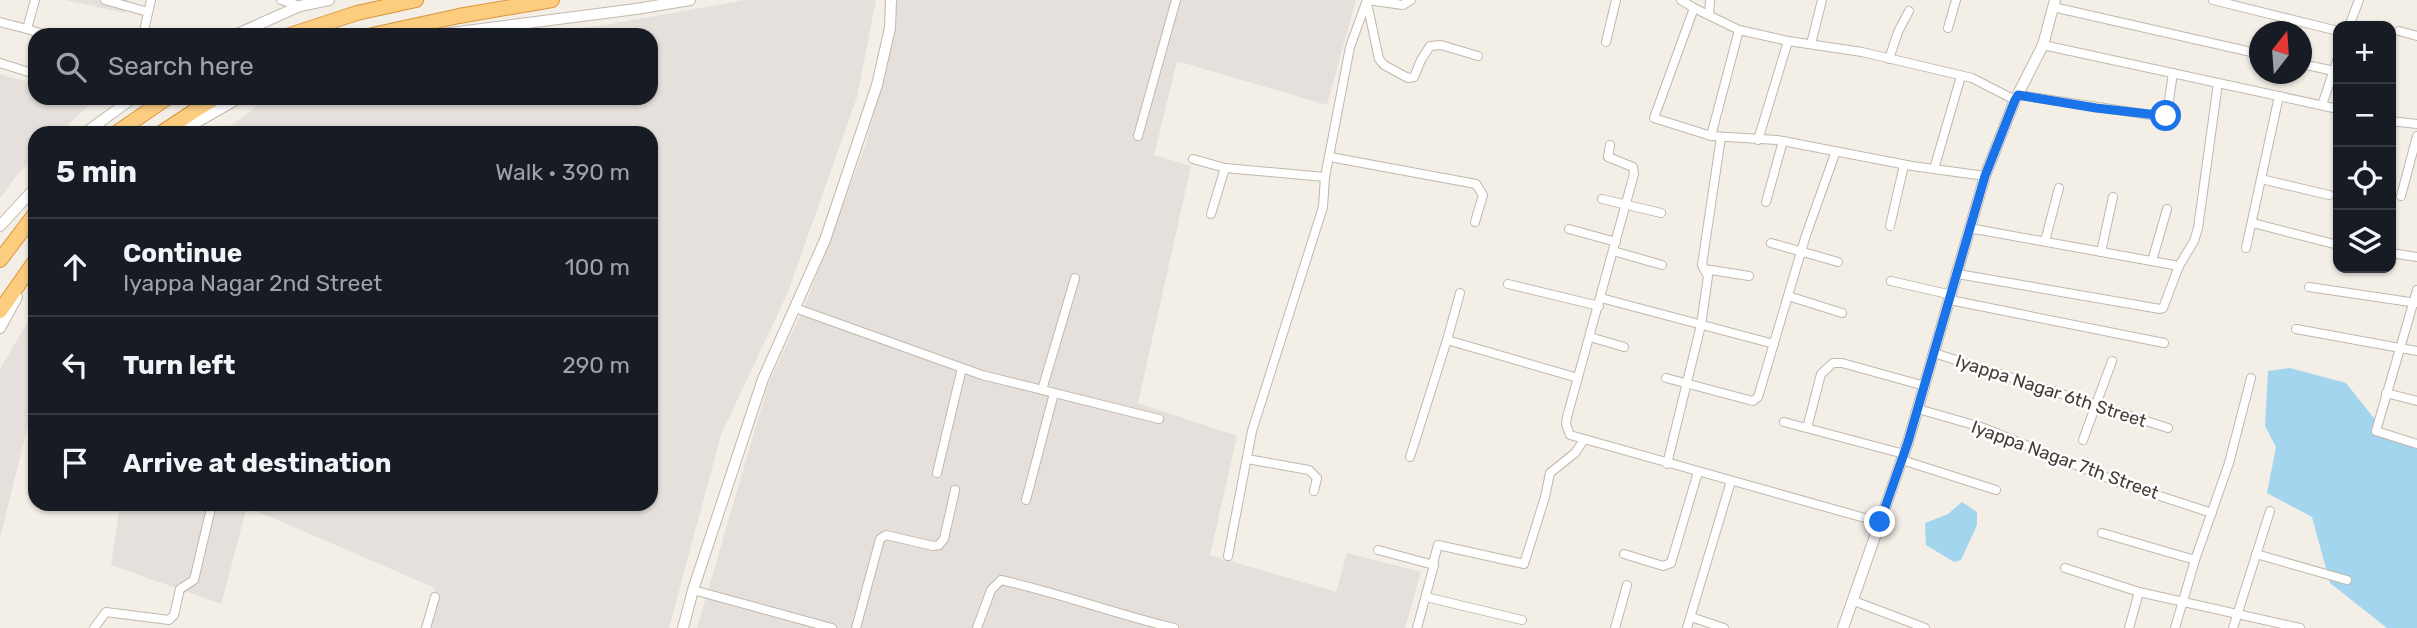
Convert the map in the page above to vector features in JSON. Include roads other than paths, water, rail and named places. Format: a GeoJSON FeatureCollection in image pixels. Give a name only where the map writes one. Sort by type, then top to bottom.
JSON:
{"type":"FeatureCollection","features":[{"type":"Feature","properties":{"kind":"highway"},"geometry":{"type":"LineString","coordinates":[[310,28],[357,12],[416,0]]}},
{"type":"Feature","properties":{"kind":"highway"},"geometry":{"type":"LineString","coordinates":[[404,28],[552,0]]}},
{"type":"Feature","properties":{"kind":"highway"},"geometry":{"type":"LineString","coordinates":[[126,126],[157,105]]}},
{"type":"Feature","properties":{"kind":"highway"},"geometry":{"type":"LineString","coordinates":[[172,126],[203,105]]}},
{"type":"Feature","properties":{"kind":"highway"},"geometry":{"type":"LineString","coordinates":[[0,260],[28,223]]}},
{"type":"Feature","properties":{"kind":"highway"},"geometry":{"type":"LineString","coordinates":[[0,311],[28,271]]}},
{"type":"Feature","properties":{"kind":"street"},"geometry":{"type":"LineString","coordinates":[[0,22],[27,29],[36,0]]}},
{"type":"Feature","properties":{"kind":"street"},"geometry":{"type":"LineString","coordinates":[[105,0],[148,12]]}},
{"type":"Feature","properties":{"kind":"street"},"geometry":{"type":"LineString","coordinates":[[145,28],[151,0]]}},
{"type":"Feature","properties":{"kind":"street"},"geometry":{"type":"LineString","coordinates":[[281,0],[300,6]]}},
{"type":"Feature","properties":{"kind":"street"},"geometry":{"type":"LineString","coordinates":[[250,28],[300,6],[329,0]]}},
{"type":"Feature","properties":{"kind":"street"},"geometry":{"type":"LineString","coordinates":[[489,28],[690,0]]}},
{"type":"Feature","properties":{"kind":"street"},"geometry":{"type":"LineString","coordinates":[[684,628],[693,590],[763,379],[825,240],[877,85],[890,28],[891,0]]}},
{"type":"Feature","properties":{"kind":"street"},"geometry":{"type":"LineString","coordinates":[[1138,136],[1176,0]]}},
{"type":"Feature","properties":{"kind":"street"},"geometry":{"type":"LineString","coordinates":[[1367,0],[1403,5],[1411,0]]}},
{"type":"Feature","properties":{"kind":"street"},"geometry":{"type":"LineString","coordinates":[[1367,0],[1379,59],[1384,65],[1408,78],[1414,77],[1430,46],[1441,45],[1478,56]]}},
{"type":"Feature","properties":{"kind":"street"},"geometry":{"type":"LineString","coordinates":[[1228,556],[1252,431],[1323,207],[1325,177],[1350,47],[1367,0]]}},
{"type":"Feature","properties":{"kind":"street"},"geometry":{"type":"LineString","coordinates":[[1606,42],[1616,0]]}},
{"type":"Feature","properties":{"kind":"street"},"geometry":{"type":"LineString","coordinates":[[1681,0],[1739,30],[1972,78],[2017,97],[2164,117],[2167,114],[2173,73]]}},
{"type":"Feature","properties":{"kind":"street"},"geometry":{"type":"LineString","coordinates":[[1709,15],[1710,0]]}},
{"type":"Feature","properties":{"kind":"street"},"geometry":{"type":"LineString","coordinates":[[1811,44],[1822,0]]}},
{"type":"Feature","properties":{"kind":"street"},"geometry":{"type":"LineString","coordinates":[[1948,28],[1956,0]]}},
{"type":"Feature","properties":{"kind":"street"},"geometry":{"type":"LineString","coordinates":[[2213,0],[2333,30]]}},
{"type":"Feature","properties":{"kind":"street"},"geometry":{"type":"LineString","coordinates":[[2351,21],[2358,0]]}},
{"type":"Feature","properties":{"kind":"street"},"geometry":{"type":"LineString","coordinates":[[1843,628],[1918,410],[1985,176],[2017,97],[2043,46],[2054,4],[2249,52]]}},
{"type":"Feature","properties":{"kind":"street"},"geometry":{"type":"LineString","coordinates":[[1694,8],[1654,118],[1711,136],[1783,141],[1985,176]]}},
{"type":"Feature","properties":{"kind":"street"},"geometry":{"type":"LineString","coordinates":[[1889,59],[1909,11]]}},
{"type":"Feature","properties":{"kind":"street"},"geometry":{"type":"LineString","coordinates":[[1711,136],[1739,30]]}},
{"type":"Feature","properties":{"kind":"street"},"geometry":{"type":"LineString","coordinates":[[2399,31],[2417,36]]}},
{"type":"Feature","properties":{"kind":"street"},"geometry":{"type":"LineString","coordinates":[[1759,140],[1787,41]]}},
{"type":"Feature","properties":{"kind":"street"},"geometry":{"type":"LineString","coordinates":[[2043,46],[2333,108]]}},
{"type":"Feature","properties":{"kind":"street"},"geometry":{"type":"LineString","coordinates":[[0,63],[28,73]]}},
{"type":"Feature","properties":{"kind":"street"},"geometry":{"type":"LineString","coordinates":[[2312,67],[2333,72]]}},
{"type":"Feature","properties":{"kind":"street"},"geometry":{"type":"LineString","coordinates":[[2322,105],[2333,75]]}},
{"type":"Feature","properties":{"kind":"street"},"geometry":{"type":"LineString","coordinates":[[1934,169],[1961,76]]}},
{"type":"Feature","properties":{"kind":"street"},"geometry":{"type":"LineString","coordinates":[[1958,274],[2160,309],[2167,303],[2179,266],[2194,241],[2198,228],[2218,83]]}},
{"type":"Feature","properties":{"kind":"street"},"geometry":{"type":"LineString","coordinates":[[2246,248],[2279,96]]}},
{"type":"Feature","properties":{"kind":"street"},"geometry":{"type":"LineString","coordinates":[[95,126],[124,105]]}},
{"type":"Feature","properties":{"kind":"street"},"geometry":{"type":"LineString","coordinates":[[190,126],[227,105]]}},
{"type":"Feature","properties":{"kind":"street"},"geometry":{"type":"LineString","coordinates":[[2396,122],[2417,124]]}},
{"type":"Feature","properties":{"kind":"street"},"geometry":{"type":"LineString","coordinates":[[2401,196],[2417,136]]}},
{"type":"Feature","properties":{"kind":"street"},"geometry":{"type":"LineString","coordinates":[[1667,464],[1702,325],[1708,276],[1702,265],[1721,137]]}},
{"type":"Feature","properties":{"kind":"street"},"geometry":{"type":"LineString","coordinates":[[1766,202],[1783,141]]}},
{"type":"Feature","properties":{"kind":"street"},"geometry":{"type":"LineString","coordinates":[[1610,145],[1608,157],[1629,165],[1634,170],[1566,424],[1570,435],[1583,441],[1880,522]]}},
{"type":"Feature","properties":{"kind":"street"},"geometry":{"type":"LineString","coordinates":[[1666,378],[1753,401],[1758,397],[1836,151]]}},
{"type":"Feature","properties":{"kind":"street"},"geometry":{"type":"LineString","coordinates":[[1330,157],[1476,184],[1483,195],[1475,222]]}},
{"type":"Feature","properties":{"kind":"street"},"geometry":{"type":"LineString","coordinates":[[1193,159],[1225,168],[1325,177]]}},
{"type":"Feature","properties":{"kind":"street"},"geometry":{"type":"LineString","coordinates":[[1890,226],[1904,164]]}},
{"type":"Feature","properties":{"kind":"street"},"geometry":{"type":"LineString","coordinates":[[1211,215],[1225,168]]}},
{"type":"Feature","properties":{"kind":"street"},"geometry":{"type":"LineString","coordinates":[[2261,179],[2329,195]]}},
{"type":"Feature","properties":{"kind":"street"},"geometry":{"type":"LineString","coordinates":[[2045,242],[2059,188]]}},
{"type":"Feature","properties":{"kind":"street"},"geometry":{"type":"LineString","coordinates":[[0,226],[28,196]]}},
{"type":"Feature","properties":{"kind":"street"},"geometry":{"type":"LineString","coordinates":[[2101,252],[2113,197]]}},
{"type":"Feature","properties":{"kind":"street"},"geometry":{"type":"LineString","coordinates":[[1602,199],[1661,213]]}},
{"type":"Feature","properties":{"kind":"street"},"geometry":{"type":"LineString","coordinates":[[2152,261],[2167,209]]}},
{"type":"Feature","properties":{"kind":"street"},"geometry":{"type":"LineString","coordinates":[[2253,223],[2333,244]]}},
{"type":"Feature","properties":{"kind":"street"},"geometry":{"type":"LineString","coordinates":[[1969,228],[2179,266]]}},
{"type":"Feature","properties":{"kind":"street"},"geometry":{"type":"LineString","coordinates":[[1569,229],[1616,242]]}},
{"type":"Feature","properties":{"kind":"street"},"geometry":{"type":"LineString","coordinates":[[1771,243],[1838,262]]}},
{"type":"Feature","properties":{"kind":"street"},"geometry":{"type":"LineString","coordinates":[[1613,251],[1662,265]]}},
{"type":"Feature","properties":{"kind":"street"},"geometry":{"type":"LineString","coordinates":[[2396,254],[2417,257]]}},
{"type":"Feature","properties":{"kind":"street"},"geometry":{"type":"LineString","coordinates":[[1704,269],[1749,276]]}},
{"type":"Feature","properties":{"kind":"street"},"geometry":{"type":"LineString","coordinates":[[1042,390],[1075,278]]}},
{"type":"Feature","properties":{"kind":"street"},"geometry":{"type":"LineString","coordinates":[[1891,281],[1951,298],[2164,343]]}},
{"type":"Feature","properties":{"kind":"street"},"geometry":{"type":"LineString","coordinates":[[0,328],[28,282]]}},
{"type":"Feature","properties":{"kind":"street"},"geometry":{"type":"LineString","coordinates":[[1508,284],[1702,325],[1774,344]]}},
{"type":"Feature","properties":{"kind":"street"},"geometry":{"type":"LineString","coordinates":[[2309,287],[2415,302]]}},
{"type":"Feature","properties":{"kind":"street"},"geometry":{"type":"LineString","coordinates":[[2417,290],[2376,431],[2417,444]]}},
{"type":"Feature","properties":{"kind":"street"},"geometry":{"type":"LineString","coordinates":[[1410,457],[1460,293]]}},
{"type":"Feature","properties":{"kind":"street"},"geometry":{"type":"LineString","coordinates":[[1788,296],[1842,313]]}},
{"type":"Feature","properties":{"kind":"street"},"geometry":{"type":"LineString","coordinates":[[795,308],[962,368],[1159,419]]}},
{"type":"Feature","properties":{"kind":"street"},"geometry":{"type":"LineString","coordinates":[[2296,329],[2417,351]]}},
{"type":"Feature","properties":{"kind":"street"},"geometry":{"type":"LineString","coordinates":[[1590,337],[1624,347]]}},
{"type":"Feature","properties":{"kind":"street"},"geometry":{"type":"LineString","coordinates":[[1447,340],[1578,378]]}},
{"type":"Feature","properties":{"kind":"street","name":"Iyappa Nagar 6th Street"},"geometry":{"type":"LineString","coordinates":[[1934,353],[2168,428]]}},
{"type":"Feature","properties":{"kind":"street"},"geometry":{"type":"LineString","coordinates":[[2084,440],[2112,361]]}},
{"type":"Feature","properties":{"kind":"street"},"geometry":{"type":"LineString","coordinates":[[1807,428],[1821,374],[1833,363],[1842,363],[1925,386]]}},
{"type":"Feature","properties":{"kind":"street"},"geometry":{"type":"LineString","coordinates":[[937,472],[962,368]]}},
{"type":"Feature","properties":{"kind":"street"},"geometry":{"type":"LineString","coordinates":[[2175,628],[2195,560],[2229,463],[2251,378]]}},
{"type":"Feature","properties":{"kind":"street"},"geometry":{"type":"LineString","coordinates":[[1026,500],[1054,393]]}},
{"type":"Feature","properties":{"kind":"street"},"geometry":{"type":"LineString","coordinates":[[2386,393],[2417,401]]}},
{"type":"Feature","properties":{"kind":"street","name":"Iyappa Nagar 7th Street"},"geometry":{"type":"LineString","coordinates":[[1918,410],[1981,427],[2123,484],[2211,513]]}},
{"type":"Feature","properties":{"kind":"street"},"geometry":{"type":"LineString","coordinates":[[1784,422],[1903,457],[1996,490]]}},
{"type":"Feature","properties":{"kind":"street"},"geometry":{"type":"LineString","coordinates":[[1417,628],[1435,568],[1433,563],[1438,545],[1524,564],[1550,473],[1575,453],[1583,441]]}},
{"type":"Feature","properties":{"kind":"street"},"geometry":{"type":"LineString","coordinates":[[1247,459],[1310,470],[1317,478],[1314,491]]}},
{"type":"Feature","properties":{"kind":"street"},"geometry":{"type":"LineString","coordinates":[[1624,554],[1663,566],[1671,563],[1698,472]]}},
{"type":"Feature","properties":{"kind":"street"},"geometry":{"type":"LineString","coordinates":[[1687,628],[1731,481]]}},
{"type":"Feature","properties":{"kind":"street"},"geometry":{"type":"LineString","coordinates":[[856,628],[880,539],[886,535],[939,545],[944,539],[955,490]]}},
{"type":"Feature","properties":{"kind":"street"},"geometry":{"type":"LineString","coordinates":[[94,628],[106,612],[169,620],[174,615],[180,589],[194,580],[210,511]]}},
{"type":"Feature","properties":{"kind":"street"},"geometry":{"type":"LineString","coordinates":[[2233,628],[2270,511]]}},
{"type":"Feature","properties":{"kind":"street"},"geometry":{"type":"LineString","coordinates":[[2102,533],[2195,560]]}},
{"type":"Feature","properties":{"kind":"street"},"geometry":{"type":"LineString","coordinates":[[1378,550],[1433,563]]}},
{"type":"Feature","properties":{"kind":"street"},"geometry":{"type":"LineString","coordinates":[[2256,554],[2347,580]]}},
{"type":"Feature","properties":{"kind":"street"},"geometry":{"type":"LineString","coordinates":[[2065,568],[2139,592],[2300,628]]}},
{"type":"Feature","properties":{"kind":"street"},"geometry":{"type":"LineString","coordinates":[[978,628],[991,590],[1001,580],[1174,628]]}},
{"type":"Feature","properties":{"kind":"street"},"geometry":{"type":"LineString","coordinates":[[1615,628],[1627,585]]}},
{"type":"Feature","properties":{"kind":"street"},"geometry":{"type":"LineString","coordinates":[[693,590],[832,628]]}},
{"type":"Feature","properties":{"kind":"street"},"geometry":{"type":"LineString","coordinates":[[2129,628],[2139,592]]}},
{"type":"Feature","properties":{"kind":"street"},"geometry":{"type":"LineString","coordinates":[[426,628],[435,597]]}},
{"type":"Feature","properties":{"kind":"street"},"geometry":{"type":"LineString","coordinates":[[1426,597],[1522,620]]}},
{"type":"Feature","properties":{"kind":"street"},"geometry":{"type":"LineString","coordinates":[[1854,601],[1925,628]]}},
{"type":"Feature","properties":{"kind":"street"},"geometry":{"type":"LineString","coordinates":[[1691,617],[1724,628]]}},
{"type":"Feature","properties":{"kind":"water"},"geometry":{"type":"Polygon","coordinates":[[[2290,368],[2346,383],[2388,436],[2417,447],[2417,628],[2387,628],[2330,583],[2312,517],[2267,493],[2276,447],[2265,426],[2268,371],[2290,368]]]}},
{"type":"Feature","properties":{"kind":"water"},"geometry":{"type":"Polygon","coordinates":[[[1962,502],[1977,512],[1977,525],[1961,560],[1954,562],[1926,545],[1925,523],[1948,514],[1962,502]]]}}]}
